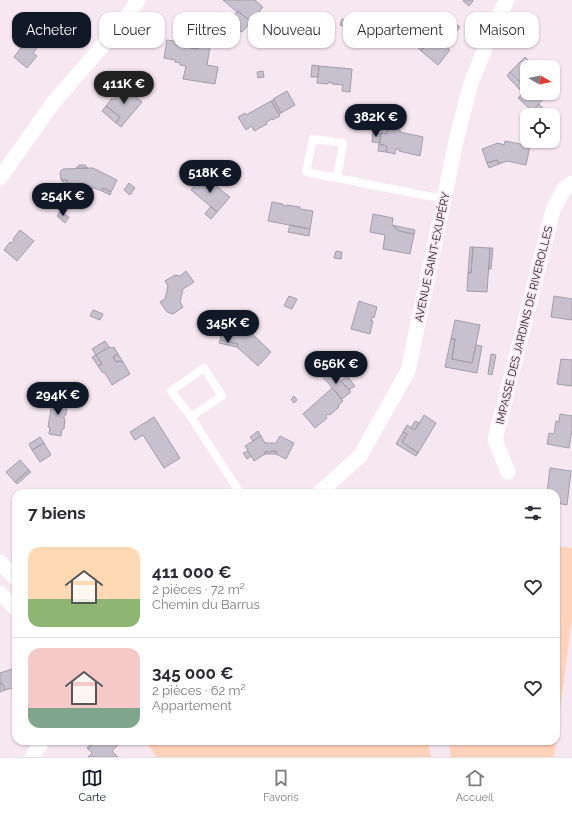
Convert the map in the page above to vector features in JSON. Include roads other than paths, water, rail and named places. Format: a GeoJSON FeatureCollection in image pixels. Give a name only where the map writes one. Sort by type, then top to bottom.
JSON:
{"type":"FeatureCollection","features":[{"type":"Feature","properties":{"kind":"street"},"geometry":{"type":"LineString","coordinates":[[0,178],[53,103],[124,21],[138,0]]}},
{"type":"Feature","properties":{"kind":"street","name":"AVENUE SAINT-EXUPÉRY"},"geometry":{"type":"LineString","coordinates":[[323,489],[360,456],[408,371],[443,199],[471,83],[497,18],[507,0]]}},
{"type":"Feature","properties":{"kind":"street","name":"IMPASSE DES JARDINS DE RIVEROLLES"},"geometry":{"type":"LineString","coordinates":[[508,472],[495,440],[553,210],[564,189],[572,183]]}},
{"type":"Feature","properties":{"kind":"street"},"geometry":{"type":"LineString","coordinates":[[0,562],[12,575]]}},
{"type":"Feature","properties":{"kind":"street"},"geometry":{"type":"LineString","coordinates":[[0,593],[12,605]]}},
{"type":"Feature","properties":{"kind":"street"},"geometry":{"type":"LineString","coordinates":[[32,757],[40,745]]}},
{"type":"Feature","properties":{"kind":"lane"},"geometry":{"type":"LineString","coordinates":[[337,178],[344,144],[313,139],[306,172],[443,199]]}},
{"type":"Feature","properties":{"kind":"lane"},"geometry":{"type":"LineString","coordinates":[[191,417],[222,396],[204,368],[171,391],[191,417],[237,489]]}}]}
